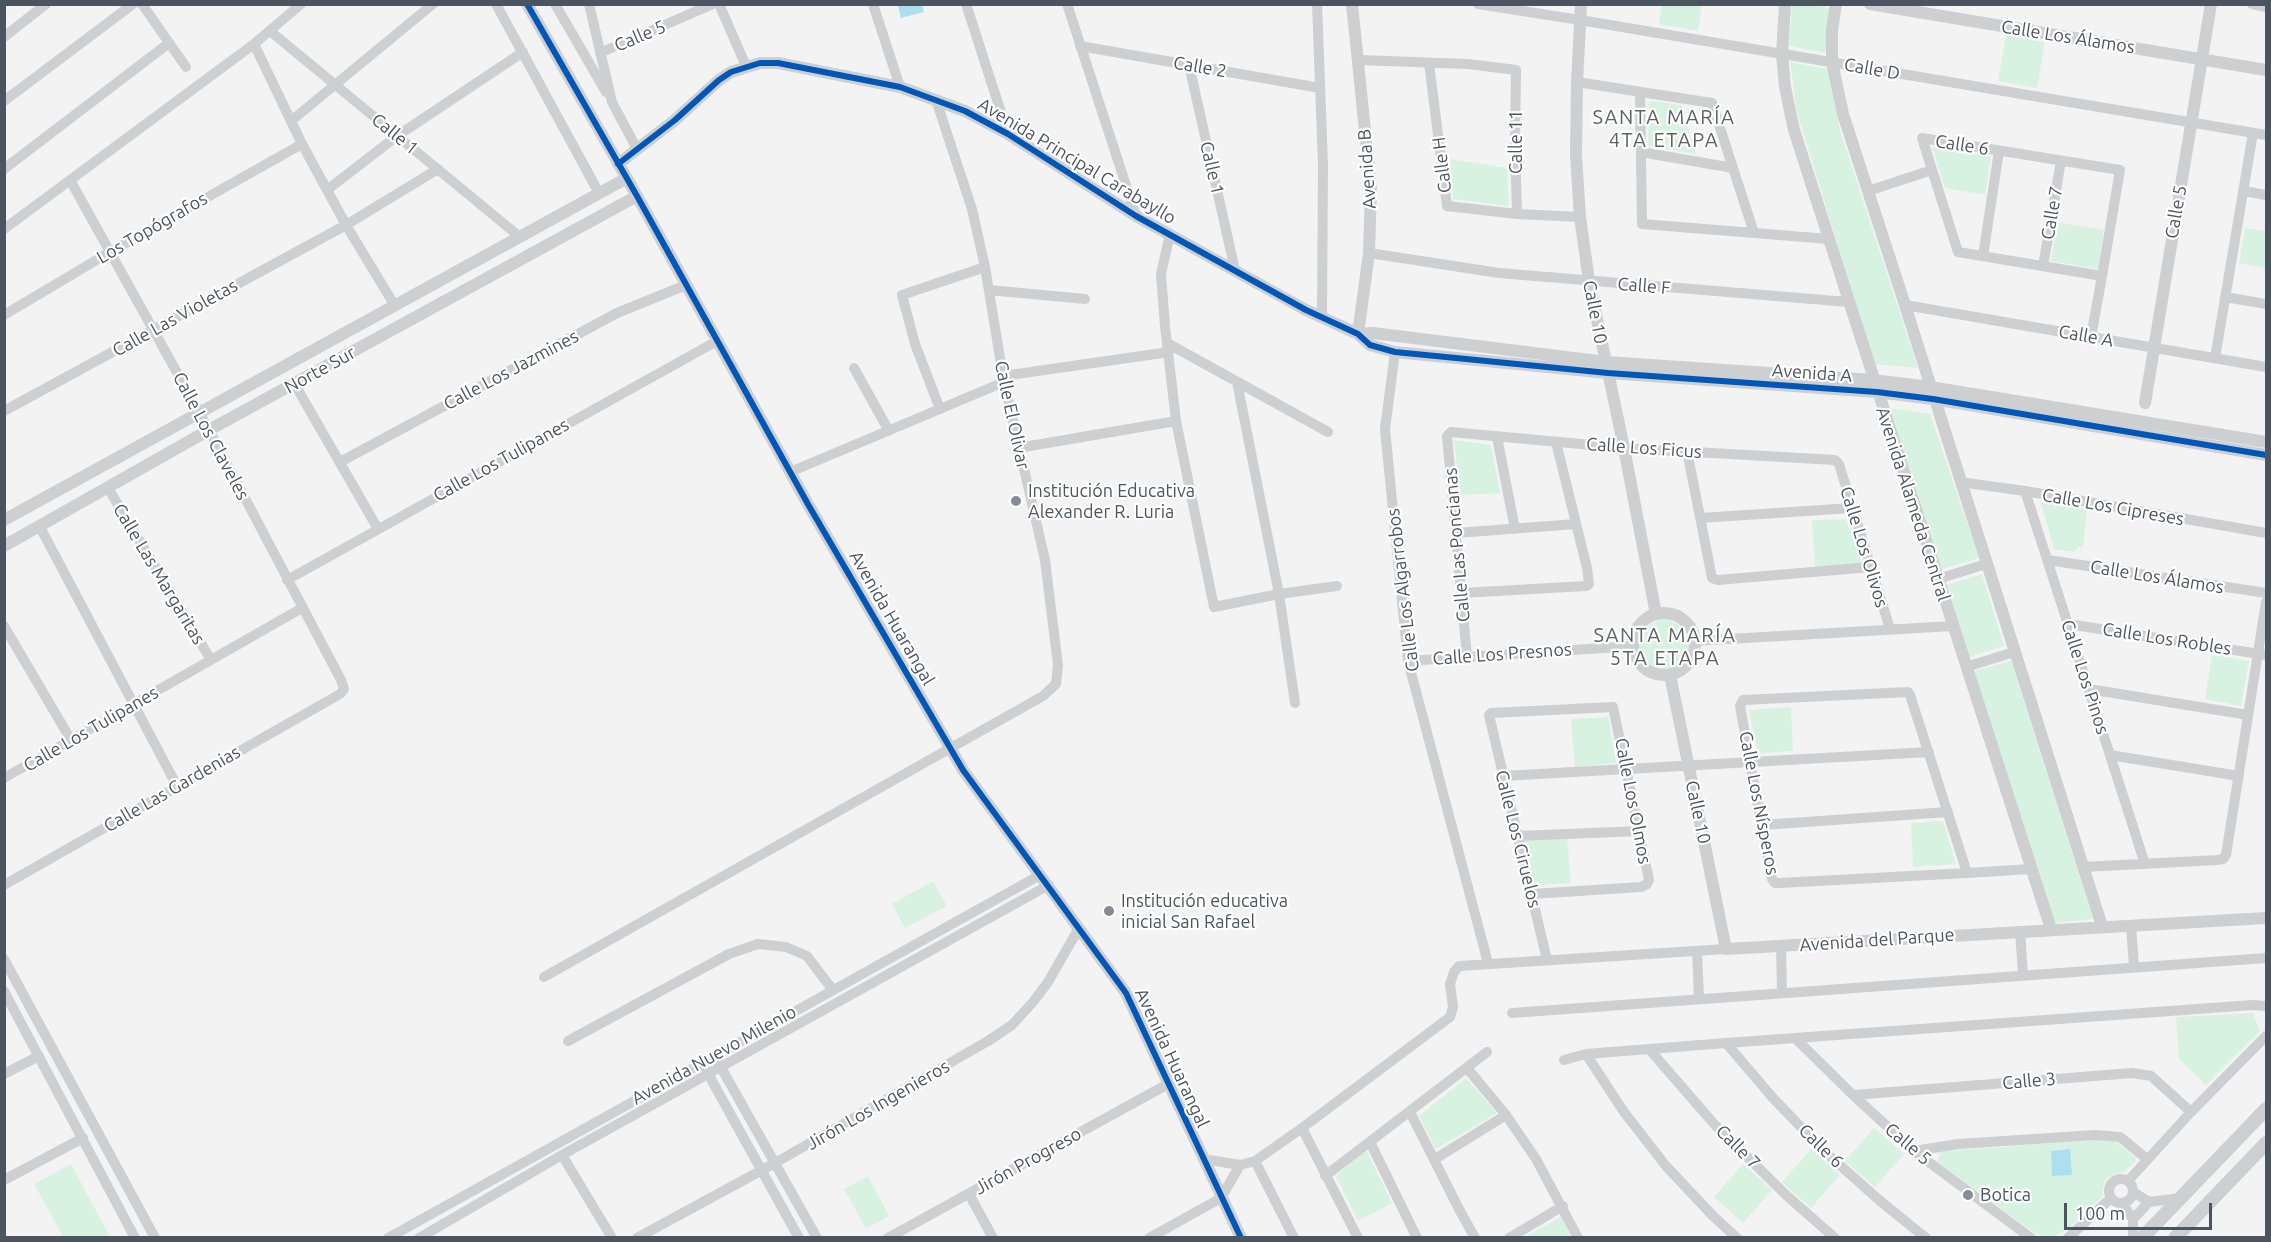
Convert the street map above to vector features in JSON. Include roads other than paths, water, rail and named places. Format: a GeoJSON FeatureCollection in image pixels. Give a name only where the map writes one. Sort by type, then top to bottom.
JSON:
{"type":"FeatureCollection","features":[{"type":"Feature","properties":{"kind":"main road"},"geometry":{"type":"LineString","coordinates":[[2142,1238],[2266,1109]]}},
{"type":"Feature","properties":{"kind":"main road"},"geometry":{"type":"LineString","coordinates":[[2175,1238],[2266,1144],[2248,1128]]}},
{"type":"Feature","properties":{"kind":"street"},"geometry":{"type":"LineString","coordinates":[[4,37],[46,4]]}},
{"type":"Feature","properties":{"kind":"street"},"geometry":{"type":"LineString","coordinates":[[4,101],[133,4]]}},
{"type":"Feature","properties":{"kind":"street"},"geometry":{"type":"LineString","coordinates":[[142,4],[186,67]]}},
{"type":"Feature","properties":{"kind":"street"},"geometry":{"type":"LineString","coordinates":[[4,229],[270,32],[301,4]]}},
{"type":"Feature","properties":{"kind":"street"},"geometry":{"type":"LineString","coordinates":[[291,121],[433,4]]}},
{"type":"Feature","properties":{"kind":"street"},"geometry":{"type":"LineString","coordinates":[[496,4],[599,193]]}},
{"type":"Feature","properties":{"kind":"street","name":"Avenida Huarangal"},"geometry":{"type":"LineString","coordinates":[[527,4],[627,178],[790,472],[951,749],[976,789],[1049,885],[1131,1004],[1241,1238]]}},
{"type":"Feature","properties":{"kind":"street"},"geometry":{"type":"LineString","coordinates":[[555,4],[637,149]]}},
{"type":"Feature","properties":{"kind":"street"},"geometry":{"type":"LineString","coordinates":[[589,4],[612,102]]}},
{"type":"Feature","properties":{"kind":"street","name":"Calle 5"},"geometry":{"type":"LineString","coordinates":[[600,53],[713,4]]}},
{"type":"Feature","properties":{"kind":"street"},"geometry":{"type":"LineString","coordinates":[[719,4],[746,66]]}},
{"type":"Feature","properties":{"kind":"street"},"geometry":{"type":"LineString","coordinates":[[873,4],[900,87]]}},
{"type":"Feature","properties":{"kind":"street"},"geometry":{"type":"LineString","coordinates":[[966,4],[1008,134]]}},
{"type":"Feature","properties":{"kind":"street"},"geometry":{"type":"LineString","coordinates":[[1067,4],[1136,216]]}},
{"type":"Feature","properties":{"kind":"street"},"geometry":{"type":"LineString","coordinates":[[1317,4],[1322,318]]}},
{"type":"Feature","properties":{"kind":"street","name":"Avenida B"},"geometry":{"type":"LineString","coordinates":[[1352,4],[1371,189],[1369,253],[1358,334]]}},
{"type":"Feature","properties":{"kind":"street","name":"Calle D"},"geometry":{"type":"LineString","coordinates":[[1478,4],[2266,135]]}},
{"type":"Feature","properties":{"kind":"street","name":"Calle 10"},"geometry":{"type":"LineString","coordinates":[[1581,4],[1576,155],[1580,217],[1588,281],[1624,448],[1656,614]]}},
{"type":"Feature","properties":{"kind":"street","name":"Avenida Alameda Central"},"geometry":{"type":"LineString","coordinates":[[1785,4],[1782,54],[1785,87],[1794,130],[2051,929]]}},
{"type":"Feature","properties":{"kind":"street"},"geometry":{"type":"LineString","coordinates":[[1836,4],[1832,30],[1832,62],[1843,114],[2102,926]]}},
{"type":"Feature","properties":{"kind":"street","name":"Calle Los Álamos"},"geometry":{"type":"LineString","coordinates":[[1869,4],[2266,70]]}},
{"type":"Feature","properties":{"kind":"street","name":"Calle 5"},"geometry":{"type":"LineString","coordinates":[[2142,420],[2211,4]]}},
{"type":"Feature","properties":{"kind":"street"},"geometry":{"type":"LineString","coordinates":[[2252,4],[2266,7]]}},
{"type":"Feature","properties":{"kind":"street","name":"Calle 1"},"geometry":{"type":"LineString","coordinates":[[270,32],[520,237]]}},
{"type":"Feature","properties":{"kind":"street"},"geometry":{"type":"LineString","coordinates":[[4,169],[169,43]]}},
{"type":"Feature","properties":{"kind":"street"},"geometry":{"type":"LineString","coordinates":[[254,44],[302,144],[346,225],[395,306]]}},
{"type":"Feature","properties":{"kind":"street","name":"Calle 2"},"geometry":{"type":"LineString","coordinates":[[1080,46],[1320,88]]}},
{"type":"Feature","properties":{"kind":"street"},"geometry":{"type":"LineString","coordinates":[[327,190],[397,136],[523,52]]}},
{"type":"Feature","properties":{"kind":"street"},"geometry":{"type":"LineString","coordinates":[[1358,60],[1429,63]]}},
{"type":"Feature","properties":{"kind":"street","name":"Avenida Principal Carabayllo"},"geometry":{"type":"LineString","coordinates":[[618,164],[675,120],[719,80],[746,66],[777,63],[900,87],[965,111],[1008,134],[1136,216],[1322,318],[1358,334]]}},
{"type":"Feature","properties":{"kind":"street","name":"Calle 11"},"geometry":{"type":"LineString","coordinates":[[1429,63],[1468,64],[1516,70],[1517,214]]}},
{"type":"Feature","properties":{"kind":"street","name":"Calle H"},"geometry":{"type":"LineString","coordinates":[[1429,63],[1447,206],[1517,214],[1580,217]]}},
{"type":"Feature","properties":{"kind":"street","name":"Calle 1"},"geometry":{"type":"LineString","coordinates":[[1189,65],[1235,270]]}},
{"type":"Feature","properties":{"kind":"street"},"geometry":{"type":"LineString","coordinates":[[1577,82],[1712,103],[1754,233]]}},
{"type":"Feature","properties":{"kind":"street"},"geometry":{"type":"LineString","coordinates":[[1640,92],[1642,224],[1829,239]]}},
{"type":"Feature","properties":{"kind":"street","name":"Calle El Olivar"},"geometry":{"type":"LineString","coordinates":[[936,100],[972,208],[985,267],[1003,379],[1045,560],[1058,665],[1056,684],[1043,696],[951,749]]}},
{"type":"Feature","properties":{"kind":"street"},"geometry":{"type":"LineString","coordinates":[[2215,358],[2253,133]]}},
{"type":"Feature","properties":{"kind":"street","name":"Calle 6"},"geometry":{"type":"LineString","coordinates":[[1983,256],[1959,252],[1922,138],[2120,170],[2102,276]]}},
{"type":"Feature","properties":{"kind":"street","name":"Los Topógrafos"},"geometry":{"type":"LineString","coordinates":[[4,315],[110,252],[302,144]]}},
{"type":"Feature","properties":{"kind":"street"},"geometry":{"type":"LineString","coordinates":[[1999,151],[1983,256],[2102,276],[2091,337]]}},
{"type":"Feature","properties":{"kind":"street"},"geometry":{"type":"LineString","coordinates":[[1641,152],[1732,168]]}},
{"type":"Feature","properties":{"kind":"street","name":"Calle 7"},"geometry":{"type":"LineString","coordinates":[[2043,266],[2061,161]]}},
{"type":"Feature","properties":{"kind":"street","name":"Calle Las Violetas"},"geometry":{"type":"LineString","coordinates":[[4,411],[346,225],[438,169]]}},
{"type":"Feature","properties":{"kind":"street"},"geometry":{"type":"LineString","coordinates":[[1868,191],[1932,170]]}},
{"type":"Feature","properties":{"kind":"street","name":"Norte Sur"},"geometry":{"type":"LineString","coordinates":[[4,520],[627,178]]}},
{"type":"Feature","properties":{"kind":"street","name":"Calle Los Claveles"},"geometry":{"type":"LineString","coordinates":[[70,180],[209,430],[341,680],[344,689],[340,694]]}},
{"type":"Feature","properties":{"kind":"street"},"geometry":{"type":"LineString","coordinates":[[2243,191],[2266,195]]}},
{"type":"Feature","properties":{"kind":"street","name":"Norte Sur"},"geometry":{"type":"LineString","coordinates":[[4,546],[294,383],[637,196]]}},
{"type":"Feature","properties":{"kind":"street"},"geometry":{"type":"LineString","coordinates":[[1170,234],[1161,274],[1176,421],[1214,607],[1279,594],[1337,586]]}},
{"type":"Feature","properties":{"kind":"street","name":"Calle F"},"geometry":{"type":"LineString","coordinates":[[1369,253],[1499,273],[1848,302]]}},
{"type":"Feature","properties":{"kind":"street"},"geometry":{"type":"LineString","coordinates":[[940,409],[915,344],[902,295],[985,267]]}},
{"type":"Feature","properties":{"kind":"street","name":"Calle Los Jazmines"},"geometry":{"type":"LineString","coordinates":[[340,462],[617,313],[686,285]]}},
{"type":"Feature","properties":{"kind":"street"},"geometry":{"type":"LineString","coordinates":[[989,290],[1084,299]]}},
{"type":"Feature","properties":{"kind":"street"},"geometry":{"type":"LineString","coordinates":[[2225,297],[2266,304]]}},
{"type":"Feature","properties":{"kind":"street","name":"Calle A"},"geometry":{"type":"LineString","coordinates":[[1905,305],[2266,367]]}},
{"type":"Feature","properties":{"kind":"street","name":"Avenida A"},"geometry":{"type":"LineString","coordinates":[[1358,334],[1373,333],[1607,368],[1625,375],[1875,386]]}},
{"type":"Feature","properties":{"kind":"street","name":"Avenida A"},"geometry":{"type":"LineString","coordinates":[[1358,334],[1370,345],[1395,352],[1875,386],[2142,420],[2266,442]]}},
{"type":"Feature","properties":{"kind":"street","name":"Calle Los Tulipanes"},"geometry":{"type":"LineString","coordinates":[[287,580],[717,341]]}},
{"type":"Feature","properties":{"kind":"street"},"geometry":{"type":"LineString","coordinates":[[790,472],[940,409],[1003,379],[1168,347],[1237,381],[1328,432]]}},
{"type":"Feature","properties":{"kind":"street","name":"Calle Los Algarrobos"},"geometry":{"type":"LineString","coordinates":[[1395,352],[1385,429],[1408,661],[1488,963]]}},
{"type":"Feature","properties":{"kind":"street"},"geometry":{"type":"LineString","coordinates":[[854,368],[889,431]]}},
{"type":"Feature","properties":{"kind":"street"},"geometry":{"type":"LineString","coordinates":[[1612,392],[1618,380],[1625,375]]}},
{"type":"Feature","properties":{"kind":"street"},"geometry":{"type":"LineString","coordinates":[[1237,381],[1279,594],[1295,703]]}},
{"type":"Feature","properties":{"kind":"street"},"geometry":{"type":"LineString","coordinates":[[294,383],[378,529]]}},
{"type":"Feature","properties":{"kind":"street","name":"Avenida A"},"geometry":{"type":"LineString","coordinates":[[1931,393],[2266,454]]}},
{"type":"Feature","properties":{"kind":"street"},"geometry":{"type":"LineString","coordinates":[[1018,448],[1176,421]]}},
{"type":"Feature","properties":{"kind":"street","name":"Calle Los Ficus"},"geometry":{"type":"LineString","coordinates":[[1448,434],[1624,448],[1835,460],[1839,464]]}},
{"type":"Feature","properties":{"kind":"street","name":"Calle Las Poncianas"},"geometry":{"type":"LineString","coordinates":[[1448,434],[1467,657]]}},
{"type":"Feature","properties":{"kind":"street"},"geometry":{"type":"LineString","coordinates":[[1497,437],[1515,529]]}},
{"type":"Feature","properties":{"kind":"street"},"geometry":{"type":"LineString","coordinates":[[1462,593],[1586,586],[1589,579],[1556,442]]}},
{"type":"Feature","properties":{"kind":"street"},"geometry":{"type":"LineString","coordinates":[[1687,451],[1712,578],[1715,580],[1871,567]]}},
{"type":"Feature","properties":{"kind":"street","name":"Calle Los Olivos"},"geometry":{"type":"LineString","coordinates":[[1839,464],[1890,629]]}},
{"type":"Feature","properties":{"kind":"street","name":"Calle Los Cipreses"},"geometry":{"type":"LineString","coordinates":[[1960,482],[2025,491],[2266,533]]}},
{"type":"Feature","properties":{"kind":"street","name":"Calle Las Margaritas"},"geometry":{"type":"LineString","coordinates":[[108,488],[211,660]]}},
{"type":"Feature","properties":{"kind":"street","name":"Calle Los Pinos"},"geometry":{"type":"LineString","coordinates":[[2025,491],[2145,864]]}},
{"type":"Feature","properties":{"kind":"street"},"geometry":{"type":"LineString","coordinates":[[1700,519],[1852,508]]}},
{"type":"Feature","properties":{"kind":"street"},"geometry":{"type":"LineString","coordinates":[[1456,533],[1576,524]]}},
{"type":"Feature","properties":{"kind":"street"},"geometry":{"type":"LineString","coordinates":[[40,527],[177,786]]}},
{"type":"Feature","properties":{"kind":"street","name":"Calle Los Álamos"},"geometry":{"type":"LineString","coordinates":[[2048,560],[2266,593]]}},
{"type":"Feature","properties":{"kind":"street"},"geometry":{"type":"LineString","coordinates":[[1938,579],[1986,564]]}},
{"type":"Feature","properties":{"kind":"street"},"geometry":{"type":"LineString","coordinates":[[2083,867],[2218,860],[2223,859],[2226,855],[2248,715],[2262,654],[2266,602]]}},
{"type":"Feature","properties":{"kind":"street","name":"Calle Los Tulipanes"},"geometry":{"type":"LineString","coordinates":[[4,778],[302,608]]}},
{"type":"Feature","properties":{"kind":"street"},"geometry":{"type":"LineString","coordinates":[[1666,613],[1677,616],[1685,622],[1692,631],[1695,641],[1694,651],[1686,666],[1670,675],[1649,672],[1635,656],[1633,646],[1634,635],[1646,618],[1666,613]]}},
{"type":"Feature","properties":{"kind":"street","name":"Calle Los Robles"},"geometry":{"type":"LineString","coordinates":[[2068,624],[2262,654]]}},
{"type":"Feature","properties":{"kind":"street"},"geometry":{"type":"LineString","coordinates":[[1695,641],[1953,626]]}},
{"type":"Feature","properties":{"kind":"street"},"geometry":{"type":"LineString","coordinates":[[4,627],[71,740]]}},
{"type":"Feature","properties":{"kind":"street","name":"Calle Los Presnos"},"geometry":{"type":"LineString","coordinates":[[1408,661],[1633,646]]}},
{"type":"Feature","properties":{"kind":"street"},"geometry":{"type":"LineString","coordinates":[[1966,667],[2014,652]]}},
{"type":"Feature","properties":{"kind":"street","name":"Calle 10"},"geometry":{"type":"LineString","coordinates":[[1670,675],[1726,949]]}},
{"type":"Feature","properties":{"kind":"street"},"geometry":{"type":"LineString","coordinates":[[2089,689],[2248,715]]}},
{"type":"Feature","properties":{"kind":"street","name":"Calle Los Nísperos"},"geometry":{"type":"LineString","coordinates":[[1929,752],[1910,695],[1903,691],[1743,700],[1740,706],[1774,883],[2032,869]]}},
{"type":"Feature","properties":{"kind":"street","name":"Calle Las Gardenias"},"geometry":{"type":"LineString","coordinates":[[4,885],[340,694]]}},
{"type":"Feature","properties":{"kind":"street","name":"Calle Los Olmos"},"geometry":{"type":"LineString","coordinates":[[1489,718],[1491,713],[1611,707],[1615,710],[1649,880],[1641,887],[1532,894]]}},
{"type":"Feature","properties":{"kind":"street","name":"Calle Los Ciruelos"},"geometry":{"type":"LineString","coordinates":[[1489,718],[1547,960]]}},
{"type":"Feature","properties":{"kind":"street"},"geometry":{"type":"LineString","coordinates":[[544,977],[951,749]]}},
{"type":"Feature","properties":{"kind":"street"},"geometry":{"type":"LineString","coordinates":[[1503,776],[1929,752],[1967,873]]}},
{"type":"Feature","properties":{"kind":"street"},"geometry":{"type":"LineString","coordinates":[[2110,755],[2239,776]]}},
{"type":"Feature","properties":{"kind":"street"},"geometry":{"type":"LineString","coordinates":[[1762,825],[1948,812]]}},
{"type":"Feature","properties":{"kind":"street"},"geometry":{"type":"LineString","coordinates":[[1518,836],[1640,831]]}},
{"type":"Feature","properties":{"kind":"street","name":"Avenida Nuevo Milenio"},"geometry":{"type":"LineString","coordinates":[[388,1238],[401,1234],[701,1062],[1040,875]]}},
{"type":"Feature","properties":{"kind":"street","name":"Avenida Nuevo Milenio"},"geometry":{"type":"LineString","coordinates":[[418,1238],[562,1155],[1049,885]]}},
{"type":"Feature","properties":{"kind":"street","name":"Avenida del Parque"},"geometry":{"type":"LineString","coordinates":[[1302,1128],[1450,1017],[1453,1008],[1450,984],[1459,966],[2266,918]]}},
{"type":"Feature","properties":{"kind":"street"},"geometry":{"type":"LineString","coordinates":[[2131,925],[2134,968]]}},
{"type":"Feature","properties":{"kind":"street","name":"Jirón Los Ingenieros"},"geometry":{"type":"LineString","coordinates":[[637,1238],[762,1171],[1012,1025],[1048,982],[1079,928]]}},
{"type":"Feature","properties":{"kind":"street"},"geometry":{"type":"LineString","coordinates":[[2020,931],[2023,975]]}},
{"type":"Feature","properties":{"kind":"street"},"geometry":{"type":"LineString","coordinates":[[568,1041],[729,954],[758,944],[786,947],[807,956],[832,989]]}},
{"type":"Feature","properties":{"kind":"street"},"geometry":{"type":"LineString","coordinates":[[1781,946],[1782,993]]}},
{"type":"Feature","properties":{"kind":"street"},"geometry":{"type":"LineString","coordinates":[[1697,951],[1699,999]]}},
{"type":"Feature","properties":{"kind":"street"},"geometry":{"type":"LineString","coordinates":[[4,958],[155,1238]]}},
{"type":"Feature","properties":{"kind":"street"},"geometry":{"type":"LineString","coordinates":[[1512,1013],[2266,958]]}},
{"type":"Feature","properties":{"kind":"street"},"geometry":{"type":"LineString","coordinates":[[16,980],[4,989],[135,1238]]}},
{"type":"Feature","properties":{"kind":"street"},"geometry":{"type":"LineString","coordinates":[[1564,1060],[1586,1054],[1726,1043],[2253,1005],[2266,1006]]}},
{"type":"Feature","properties":{"kind":"street"},"geometry":{"type":"LineString","coordinates":[[2128,1181],[2266,1036]]}},
{"type":"Feature","properties":{"kind":"street","name":"Calle 5"},"geometry":{"type":"LineString","coordinates":[[1795,1038],[1914,1151],[2031,1238]]}},
{"type":"Feature","properties":{"kind":"street","name":"Calle 6"},"geometry":{"type":"LineString","coordinates":[[1726,1043],[1773,1098],[1824,1151],[1926,1238]]}},
{"type":"Feature","properties":{"kind":"street","name":"Calle 7"},"geometry":{"type":"LineString","coordinates":[[1649,1049],[1715,1125],[1786,1195],[1835,1238]]}},
{"type":"Feature","properties":{"kind":"street"},"geometry":{"type":"LineString","coordinates":[[1325,1176],[1486,1052]]}},
{"type":"Feature","properties":{"kind":"street"},"geometry":{"type":"LineString","coordinates":[[1586,1054],[1624,1112],[1666,1166],[1737,1238]]}},
{"type":"Feature","properties":{"kind":"street"},"geometry":{"type":"LineString","coordinates":[[714,1055],[816,1238]]}},
{"type":"Feature","properties":{"kind":"street"},"geometry":{"type":"LineString","coordinates":[[4,1074],[39,1056]]}},
{"type":"Feature","properties":{"kind":"street"},"geometry":{"type":"LineString","coordinates":[[701,1062],[800,1238]]}},
{"type":"Feature","properties":{"kind":"street"},"geometry":{"type":"LineString","coordinates":[[1467,1068],[1506,1115],[1536,1159],[1578,1238]]}},
{"type":"Feature","properties":{"kind":"street","name":"Calle 3"},"geometry":{"type":"LineString","coordinates":[[1853,1095],[2132,1073],[2151,1076],[2192,1112]]}},
{"type":"Feature","properties":{"kind":"street","name":"Jirón Progreso"},"geometry":{"type":"LineString","coordinates":[[888,1238],[1168,1084]]}},
{"type":"Feature","properties":{"kind":"street"},"geometry":{"type":"LineString","coordinates":[[1410,1112],[1475,1238]]}},
{"type":"Feature","properties":{"kind":"street"},"geometry":{"type":"LineString","coordinates":[[1435,1159],[1506,1115]]}},
{"type":"Feature","properties":{"kind":"street"},"geometry":{"type":"LineString","coordinates":[[1203,1159],[1240,1165],[1255,1161],[1302,1128],[1358,1238]]}},
{"type":"Feature","properties":{"kind":"street"},"geometry":{"type":"LineString","coordinates":[[1914,1151],[1958,1144],[2096,1135],[2120,1137],[2147,1159]]}},
{"type":"Feature","properties":{"kind":"street"},"geometry":{"type":"LineString","coordinates":[[4,1180],[82,1138]]}},
{"type":"Feature","properties":{"kind":"street"},"geometry":{"type":"LineString","coordinates":[[1370,1142],[1417,1238]]}},
{"type":"Feature","properties":{"kind":"street"},"geometry":{"type":"LineString","coordinates":[[562,1155],[612,1238]]}},
{"type":"Feature","properties":{"kind":"street"},"geometry":{"type":"LineString","coordinates":[[1255,1161],[1294,1238]]}},
{"type":"Feature","properties":{"kind":"street"},"geometry":{"type":"LineString","coordinates":[[1149,1238],[1221,1198],[1240,1165]]}},
{"type":"Feature","properties":{"kind":"street"},"geometry":{"type":"LineString","coordinates":[[2133,1219],[2109,1191],[2111,1184],[2121,1179],[2128,1181],[2133,1192],[2149,1202],[2180,1198]]}},
{"type":"Feature","properties":{"kind":"street"},"geometry":{"type":"LineString","coordinates":[[2068,1238],[2116,1201],[2131,1198],[2133,1192]]}},
{"type":"Feature","properties":{"kind":"street"},"geometry":{"type":"LineString","coordinates":[[969,1194],[993,1238]]}},
{"type":"Feature","properties":{"kind":"street"},"geometry":{"type":"LineString","coordinates":[[2133,1238],[2133,1219],[2149,1202]]}},
{"type":"Feature","properties":{"kind":"street"},"geometry":{"type":"LineString","coordinates":[[1509,1238],[1563,1206]]}},
{"type":"Feature","properties":{"kind":"water"},"geometry":{"type":"Polygon","coordinates":[[[902,4],[922,5],[924,12],[901,18],[898,6],[902,4]]]}},
{"type":"Feature","properties":{"kind":"water"},"geometry":{"type":"Polygon","coordinates":[[[2070,1149],[2072,1175],[2052,1176],[2051,1151],[2070,1149]]]}},
{"type":"Feature","properties":{"kind":"place","name":"Institución Educativa Alexander R. Luria"},"geometry":{"type":"Point","coordinates":[1016,501]}},
{"type":"Feature","properties":{"kind":"place","name":"Institución educativa inicial San Rafael"},"geometry":{"type":"Point","coordinates":[1109,911]}},
{"type":"Feature","properties":{"kind":"place","name":"Botica"},"geometry":{"type":"Point","coordinates":[1968,1195]}},
{"type":"Feature","properties":{"kind":"district","name":"SANTA MARÍA 4TA ETAPA"},"geometry":{"type":"Point","coordinates":[1664,128]}},
{"type":"Feature","properties":{"kind":"district","name":"SANTA MARÍA 5TA ETAPA"},"geometry":{"type":"Point","coordinates":[1665,646]}}]}
